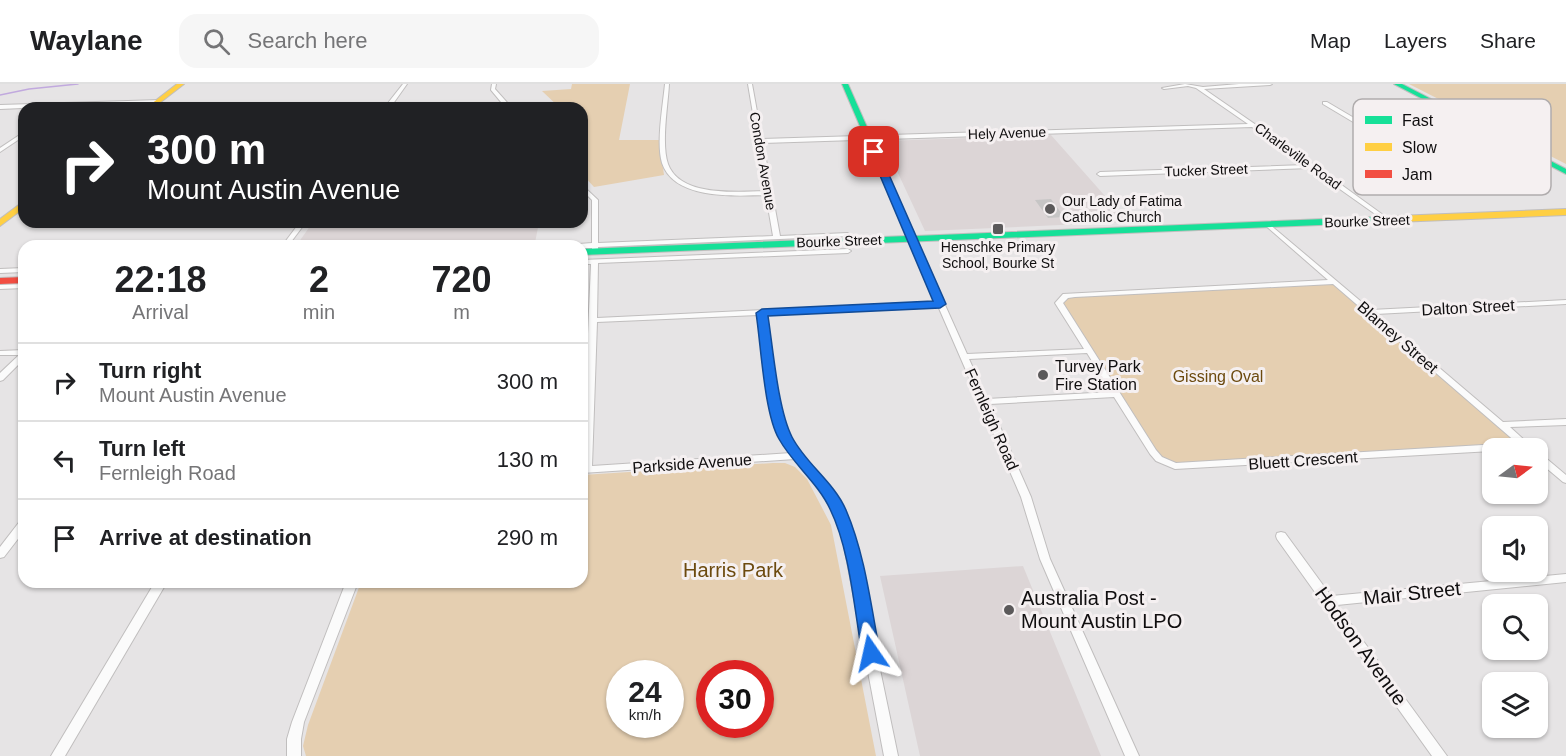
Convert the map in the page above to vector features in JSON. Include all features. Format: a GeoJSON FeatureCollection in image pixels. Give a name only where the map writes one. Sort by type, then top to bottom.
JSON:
{"type":"FeatureCollection","features":[{"type":"Feature","properties":{"kind":"main road"},"geometry":{"type":"LineString","coordinates":[[158,102],[181,84]]}},
{"type":"Feature","properties":{"kind":"main road","name":"Fernleigh Road"},"geometry":{"type":"LineString","coordinates":[[845,84],[913,241]]}},
{"type":"Feature","properties":{"kind":"main road"},"geometry":{"type":"LineString","coordinates":[[1397,84],[1426,99]]}},
{"type":"Feature","properties":{"kind":"main road"},"geometry":{"type":"LineString","coordinates":[[1551,164],[1566,172]]}},
{"type":"Feature","properties":{"kind":"main road"},"geometry":{"type":"LineString","coordinates":[[2,219],[18,208]]}},
{"type":"Feature","properties":{"kind":"main road","name":"Bourke Street"},"geometry":{"type":"LineString","coordinates":[[591,254],[1566,212]]}},
{"type":"Feature","properties":{"kind":"main road"},"geometry":{"type":"LineString","coordinates":[[815,242],[879,235],[897,228],[904,218]]}},
{"type":"Feature","properties":{"kind":"main road","name":"Bourke Street"},"geometry":{"type":"LineString","coordinates":[[591,254],[815,242],[913,241]]}},
{"type":"Feature","properties":{"kind":"main road"},"geometry":{"type":"LineString","coordinates":[[0,277],[18,276]]}},
{"type":"Feature","properties":{"kind":"main road"},"geometry":{"type":"LineString","coordinates":[[0,281],[18,280]]}},
{"type":"Feature","properties":{"kind":"street"},"geometry":{"type":"LineString","coordinates":[[392,102],[405,84]]}},
{"type":"Feature","properties":{"kind":"street"},"geometry":{"type":"LineString","coordinates":[[494,84],[493,89],[504,102]]}},
{"type":"Feature","properties":{"kind":"street"},"geometry":{"type":"LineString","coordinates":[[667,84],[663,157],[669,173],[687,185],[711,192],[769,194]]}},
{"type":"Feature","properties":{"kind":"street","name":"Condon Avenue"},"geometry":{"type":"LineString","coordinates":[[750,84],[769,194],[773,247]]}},
{"type":"Feature","properties":{"kind":"street"},"geometry":{"type":"LineString","coordinates":[[1198,87],[1270,84]]}},
{"type":"Feature","properties":{"kind":"street","name":"Charleville Road"},"geometry":{"type":"LineString","coordinates":[[1198,87],[1254,124],[1387,220]]}},
{"type":"Feature","properties":{"kind":"street"},"geometry":{"type":"LineString","coordinates":[[1325,103],[1353,120]]}},
{"type":"Feature","properties":{"kind":"street"},"geometry":{"type":"LineString","coordinates":[[0,106],[18,105]]}},
{"type":"Feature","properties":{"kind":"street","name":"Hely Avenue"},"geometry":{"type":"LineString","coordinates":[[759,141],[1254,124]]}},
{"type":"Feature","properties":{"kind":"street"},"geometry":{"type":"LineString","coordinates":[[0,150],[18,138]]}},
{"type":"Feature","properties":{"kind":"street","name":"Tucker Street"},"geometry":{"type":"LineString","coordinates":[[1100,174],[1312,166]]}},
{"type":"Feature","properties":{"kind":"street"},"geometry":{"type":"LineString","coordinates":[[588,193],[595,200],[591,254],[593,320],[588,414]]}},
{"type":"Feature","properties":{"kind":"street","name":"Blamey Street"},"geometry":{"type":"LineString","coordinates":[[1268,225],[1517,438]]}},
{"type":"Feature","properties":{"kind":"street","name":"Bourke Street"},"geometry":{"type":"LineString","coordinates":[[773,247],[848,235]]}},
{"type":"Feature","properties":{"kind":"street","name":"Fernleigh Road"},"geometry":{"type":"LineString","coordinates":[[913,241],[1026,497],[1045,559],[1132,756]]}},
{"type":"Feature","properties":{"kind":"street","name":"Bourke Street"},"geometry":{"type":"LineString","coordinates":[[773,247],[848,251]]}},
{"type":"Feature","properties":{"kind":"street"},"geometry":{"type":"LineString","coordinates":[[0,271],[18,270]]}},
{"type":"Feature","properties":{"kind":"street","name":"Bluett Crescent"},"geometry":{"type":"LineString","coordinates":[[1335,282],[1066,296],[1061,299],[1060,307],[1153,452],[1159,459],[1175,466],[1482,449]]}},
{"type":"Feature","properties":{"kind":"street"},"geometry":{"type":"LineString","coordinates":[[0,287],[18,286]]}},
{"type":"Feature","properties":{"kind":"street","name":"Dalton Street"},"geometry":{"type":"LineString","coordinates":[[1369,312],[1566,302]]}},
{"type":"Feature","properties":{"kind":"street"},"geometry":{"type":"LineString","coordinates":[[593,320],[940,304]]}},
{"type":"Feature","properties":{"kind":"street"},"geometry":{"type":"LineString","coordinates":[[762,313],[778,419],[784,436],[797,456],[826,491],[838,510],[846,530],[891,756]]}},
{"type":"Feature","properties":{"kind":"street"},"geometry":{"type":"LineString","coordinates":[[964,357],[1088,351]]}},
{"type":"Feature","properties":{"kind":"street"},"geometry":{"type":"LineString","coordinates":[[0,353],[18,353]]}},
{"type":"Feature","properties":{"kind":"street"},"geometry":{"type":"LineString","coordinates":[[588,358],[592,358]]}},
{"type":"Feature","properties":{"kind":"street"},"geometry":{"type":"LineString","coordinates":[[0,378],[18,359]]}},
{"type":"Feature","properties":{"kind":"street"},"geometry":{"type":"LineString","coordinates":[[984,402],[1116,394]]}},
{"type":"Feature","properties":{"kind":"street"},"geometry":{"type":"LineString","coordinates":[[1502,425],[1566,422]]}},
{"type":"Feature","properties":{"kind":"street","name":"Parkside Avenue"},"geometry":{"type":"LineString","coordinates":[[588,470],[797,456]]}},
{"type":"Feature","properties":{"kind":"street"},"geometry":{"type":"LineString","coordinates":[[1548,465],[1566,480]]}},
{"type":"Feature","properties":{"kind":"street"},"geometry":{"type":"LineString","coordinates":[[0,554],[18,532]]}},
{"type":"Feature","properties":{"kind":"street","name":"Hodson Avenue"},"geometry":{"type":"LineString","coordinates":[[1281,536],[1440,756]]}},
{"type":"Feature","properties":{"kind":"street","name":"Mair Street"},"geometry":{"type":"LineString","coordinates":[[1329,601],[1566,578]]}},
{"type":"Feature","properties":{"kind":"street"},"geometry":{"type":"LineString","coordinates":[[58,756],[157,588]]}},
{"type":"Feature","properties":{"kind":"street"},"geometry":{"type":"LineString","coordinates":[[294,756],[294,739],[298,722],[350,588]]}},
{"type":"Feature","properties":{"kind":"shaded area"},"geometry":{"type":"Polygon","coordinates":[[[1051,135],[1128,222],[925,231],[883,141],[1051,135]]]}},
{"type":"Feature","properties":{"kind":"shaded area"},"geometry":{"type":"Polygon","coordinates":[[[309,228],[538,228],[536,240],[300,240],[309,228]]]}},
{"type":"Feature","properties":{"kind":"shaded area"},"geometry":{"type":"Polygon","coordinates":[[[1023,566],[1101,756],[920,756],[880,576],[1023,566]]]}},
{"type":"Feature","properties":{"kind":"green space"},"geometry":{"type":"Polygon","coordinates":[[[572,84],[630,84],[619,140],[659,140],[664,175],[594,187],[588,180],[588,102],[554,102],[542,91],[571,89],[572,84]]]}},
{"type":"Feature","properties":{"kind":"green space"},"geometry":{"type":"Polygon","coordinates":[[[1409,84],[1566,84],[1566,164],[1551,156],[1551,99],[1438,99],[1409,84]]]}},
{"type":"Feature","properties":{"kind":"green space","name":"Gissing Oval"},"geometry":{"type":"Polygon","coordinates":[[[1335,282],[1516,438],[1482,438],[1482,449],[1186,467],[1159,459],[1060,307],[1066,296],[1335,282]]]}},
{"type":"Feature","properties":{"kind":"green space","name":"Harris Park"},"geometry":{"type":"Polygon","coordinates":[[[785,463],[795,467],[807,479],[831,525],[876,756],[306,756],[303,746],[308,725],[359,588],[588,588],[588,475],[785,463]]]}},
{"type":"Feature","properties":{"kind":"building","name":"Our Lady of Fatima Catholic Church"},"geometry":{"type":"Polygon","coordinates":[[[1051,199],[1064,217],[1048,218],[1035,200],[1051,199]]]}},
{"type":"Feature","properties":{"kind":"waterway"},"geometry":{"type":"LineString","coordinates":[[0,95],[29,89],[78,84]]}},
{"type":"Feature","properties":{"kind":"traffic: fast"},"geometry":{"type":"LineString","coordinates":[[845,84],[912,238]]}},
{"type":"Feature","properties":{"kind":"traffic: fast"},"geometry":{"type":"LineString","coordinates":[[1397,84],[1426,99]]}},
{"type":"Feature","properties":{"kind":"traffic: fast"},"geometry":{"type":"LineString","coordinates":[[1551,164],[1566,172]]}},
{"type":"Feature","properties":{"kind":"traffic: fast"},"geometry":{"type":"LineString","coordinates":[[588,252],[1396,219]]}},
{"type":"Feature","properties":{"kind":"traffic: slow"},"geometry":{"type":"LineString","coordinates":[[157,102],[181,84]]}},
{"type":"Feature","properties":{"kind":"traffic: slow"},"geometry":{"type":"LineString","coordinates":[[0,223],[18,209]]}},
{"type":"Feature","properties":{"kind":"traffic: slow"},"geometry":{"type":"LineString","coordinates":[[1396,219],[1566,212]]}},
{"type":"Feature","properties":{"kind":"traffic: jam"},"geometry":{"type":"LineString","coordinates":[[0,281],[18,280]]}},
{"type":"Feature","properties":{"kind":"place","name":"Our Lady of Fatima Catholic Church"},"geometry":{"type":"Point","coordinates":[1050,209]}},
{"type":"Feature","properties":{"kind":"place","name":"Henschke Primary School, Bourke St"},"geometry":{"type":"Point","coordinates":[998,229]}},
{"type":"Feature","properties":{"kind":"place","name":"Turvey Park Fire Station"},"geometry":{"type":"Point","coordinates":[1043,375]}},
{"type":"Feature","properties":{"kind":"place","name":"Australia Post - Mount Austin LPO"},"geometry":{"type":"Point","coordinates":[1009,610]}},
{"type":"Feature","properties":{"kind":"route"},"geometry":{"type":"LineString","coordinates":[[871,653],[846,530],[838,510],[826,491],[797,456],[784,436],[778,419],[762,313],[940,304],[874,152]]}}]}
